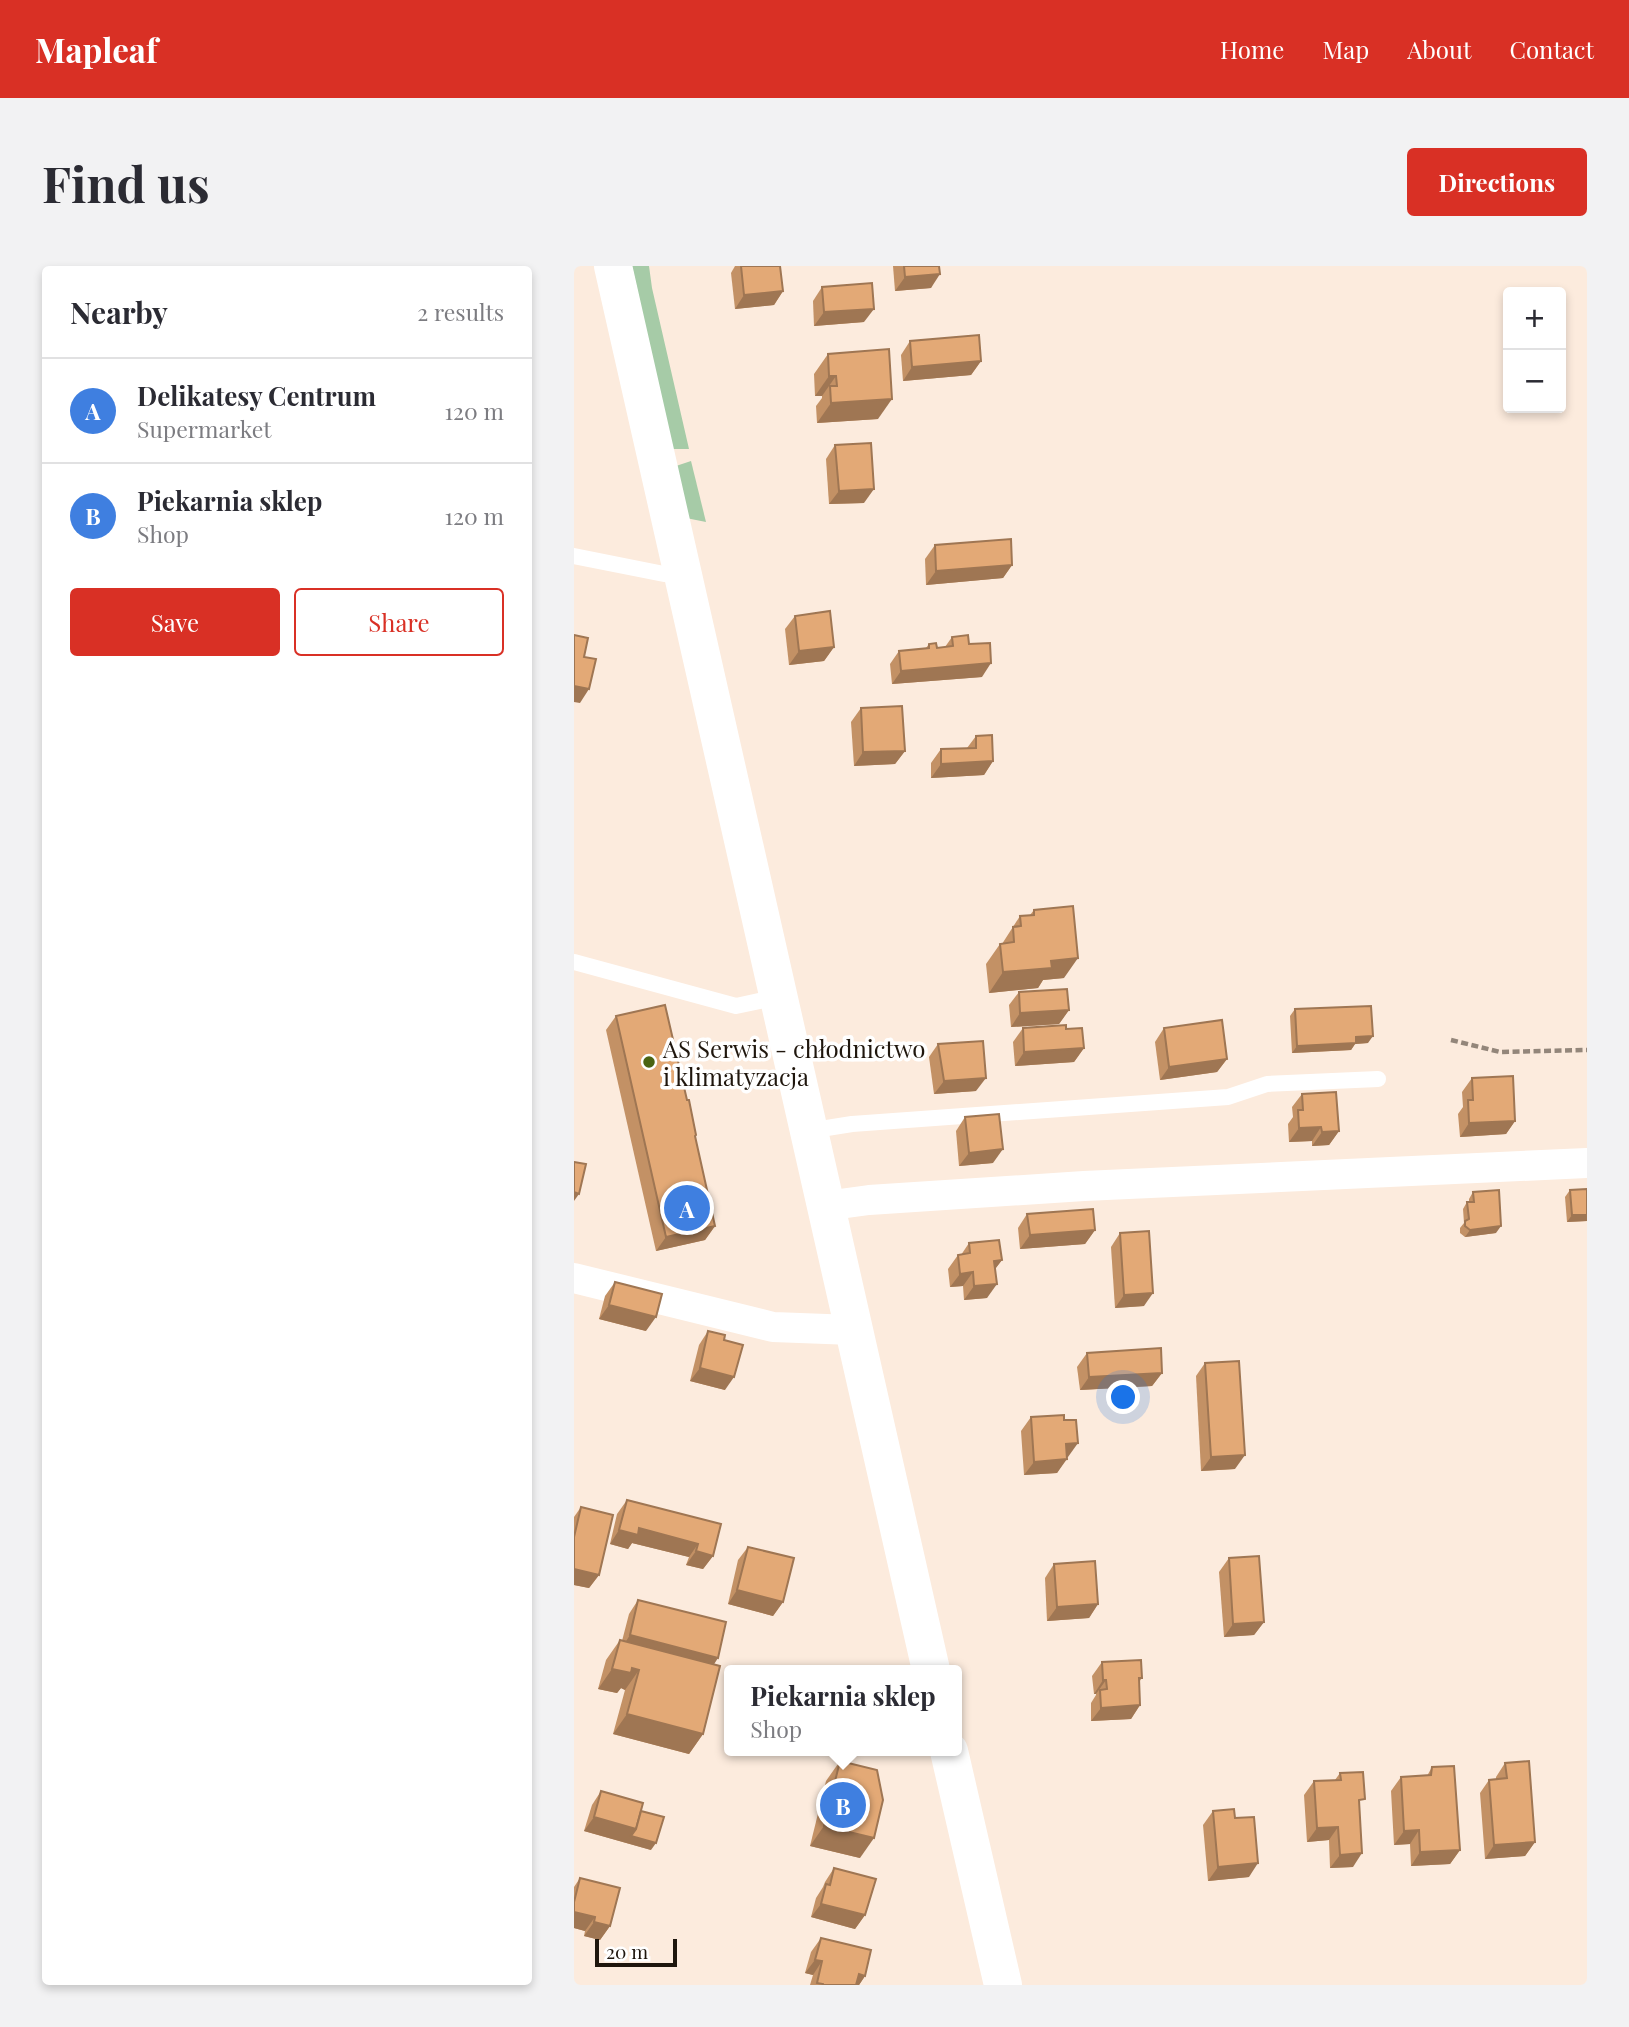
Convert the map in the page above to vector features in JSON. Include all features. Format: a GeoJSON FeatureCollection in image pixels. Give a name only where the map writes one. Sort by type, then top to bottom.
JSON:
{"type":"FeatureCollection","features":[{"type":"Feature","properties":{"kind":"main road"},"geometry":{"type":"LineString","coordinates":[[613,266],[930,1665]]}},
{"type":"Feature","properties":{"kind":"main road"},"geometry":{"type":"LineString","coordinates":[[620,266],[624,313]]}},
{"type":"Feature","properties":{"kind":"main road"},"geometry":{"type":"LineString","coordinates":[[950,1756],[1003,1985]]}},
{"type":"Feature","properties":{"kind":"street"},"geometry":{"type":"LineString","coordinates":[[825,1206],[869,1199],[1084,1186],[1587,1163]]}},
{"type":"Feature","properties":{"kind":"street"},"geometry":{"type":"LineString","coordinates":[[574,1278],[773,1327],[853,1330]]}},
{"type":"Feature","properties":{"kind":"lane"},"geometry":{"type":"LineString","coordinates":[[574,556],[664,574],[682,572]]}},
{"type":"Feature","properties":{"kind":"lane"},"geometry":{"type":"LineString","coordinates":[[574,962],[736,1006],[778,997]]}},
{"type":"Feature","properties":{"kind":"lane"},"geometry":{"type":"LineString","coordinates":[[808,1131],[852,1124],[1228,1097],[1267,1084],[1378,1079]]}},
{"type":"Feature","properties":{"kind":"path"},"geometry":{"type":"LineString","coordinates":[[1451,1040],[1500,1052],[1587,1050]]}},
{"type":"Feature","properties":{"kind":"green space"},"geometry":{"type":"Polygon","coordinates":[[[632,266],[649,266],[689,449],[672,449],[632,266]]]}},
{"type":"Feature","properties":{"kind":"green space"},"geometry":{"type":"Polygon","coordinates":[[[691,461],[706,522],[686,518],[676,466],[691,461]]]}},
{"type":"Feature","properties":{"kind":"building"},"geometry":{"type":"Polygon","coordinates":[[[741,266],[780,266],[783,291],[744,295],[741,266]]]}},
{"type":"Feature","properties":{"kind":"building"},"geometry":{"type":"Polygon","coordinates":[[[904,266],[939,266],[940,274],[905,277],[904,266]]]}},
{"type":"Feature","properties":{"kind":"building"},"geometry":{"type":"Polygon","coordinates":[[[872,283],[874,309],[824,312],[822,287],[872,283]]]}},
{"type":"Feature","properties":{"kind":"building"},"geometry":{"type":"Polygon","coordinates":[[[979,335],[981,361],[912,367],[910,341],[979,335]]]}},
{"type":"Feature","properties":{"kind":"building"},"geometry":{"type":"Polygon","coordinates":[[[889,349],[892,399],[831,403],[830,386],[837,386],[836,376],[829,376],[828,354],[889,349]]]}},
{"type":"Feature","properties":{"kind":"building"},"geometry":{"type":"Polygon","coordinates":[[[871,443],[874,489],[839,491],[835,445],[871,443]]]}},
{"type":"Feature","properties":{"kind":"building"},"geometry":{"type":"Polygon","coordinates":[[[1011,539],[1012,565],[936,571],[935,545],[1011,539]]]}},
{"type":"Feature","properties":{"kind":"building"},"geometry":{"type":"Polygon","coordinates":[[[830,611],[834,647],[799,651],[795,616],[830,611]]]}},
{"type":"Feature","properties":{"kind":"building"},"geometry":{"type":"Polygon","coordinates":[[[574,635],[588,638],[584,657],[596,659],[589,689],[574,686],[574,635]]]}},
{"type":"Feature","properties":{"kind":"building"},"geometry":{"type":"Polygon","coordinates":[[[968,635],[969,644],[990,643],[991,663],[901,671],[899,651],[929,648],[929,644],[936,643],[937,648],[953,646],[952,637],[968,635]]]}},
{"type":"Feature","properties":{"kind":"building"},"geometry":{"type":"Polygon","coordinates":[[[902,706],[905,751],[863,752],[861,708],[902,706]]]}},
{"type":"Feature","properties":{"kind":"building"},"geometry":{"type":"Polygon","coordinates":[[[992,735],[993,761],[941,764],[941,749],[976,748],[976,736],[992,735]]]}},
{"type":"Feature","properties":{"kind":"building"},"geometry":{"type":"Polygon","coordinates":[[[1073,906],[1078,958],[1051,961],[1052,968],[1003,972],[1000,944],[1014,942],[1013,927],[1021,926],[1020,916],[1034,915],[1034,910],[1073,906]]]}},
{"type":"Feature","properties":{"kind":"building"},"geometry":{"type":"Polygon","coordinates":[[[1067,989],[1069,1010],[1020,1013],[1019,992],[1067,989]]]}},
{"type":"Feature","properties":{"kind":"building"},"geometry":{"type":"Polygon","coordinates":[[[665,1005],[689,1100],[715,1226],[666,1237],[616,1016],[665,1005]]]}},
{"type":"Feature","properties":{"kind":"building"},"geometry":{"type":"Polygon","coordinates":[[[1371,1006],[1373,1036],[1356,1037],[1356,1043],[1297,1046],[1295,1009],[1371,1006]]]}},
{"type":"Feature","properties":{"kind":"building"},"geometry":{"type":"Polygon","coordinates":[[[1222,1020],[1227,1059],[1169,1067],[1164,1028],[1222,1020]]]}},
{"type":"Feature","properties":{"kind":"building"},"geometry":{"type":"Polygon","coordinates":[[[1066,1025],[1066,1029],[1082,1028],[1084,1048],[1024,1052],[1023,1028],[1066,1025]]]}},
{"type":"Feature","properties":{"kind":"building"},"geometry":{"type":"Polygon","coordinates":[[[983,1041],[986,1078],[944,1081],[938,1044],[983,1041]]]}},
{"type":"Feature","properties":{"kind":"building"},"geometry":{"type":"Polygon","coordinates":[[[1513,1076],[1515,1121],[1469,1123],[1468,1100],[1473,1100],[1472,1078],[1513,1076]]]}},
{"type":"Feature","properties":{"kind":"building"},"geometry":{"type":"Polygon","coordinates":[[[1336,1092],[1339,1131],[1322,1132],[1321,1127],[1299,1128],[1298,1110],[1303,1110],[1302,1094],[1336,1092]]]}},
{"type":"Feature","properties":{"kind":"building"},"geometry":{"type":"Polygon","coordinates":[[[999,1114],[1003,1149],[969,1153],[965,1117],[999,1114]]]}},
{"type":"Feature","properties":{"kind":"building"},"geometry":{"type":"Polygon","coordinates":[[[574,1162],[586,1164],[579,1194],[574,1192],[574,1162]]]}},
{"type":"Feature","properties":{"kind":"building"},"geometry":{"type":"Polygon","coordinates":[[[1587,1189],[1587,1215],[1572,1215],[1570,1190],[1587,1189]]]}},
{"type":"Feature","properties":{"kind":"building"},"geometry":{"type":"Polygon","coordinates":[[[1499,1190],[1501,1226],[1470,1230],[1465,1226],[1465,1221],[1469,1219],[1467,1202],[1474,1202],[1473,1192],[1499,1190]]]}},
{"type":"Feature","properties":{"kind":"building"},"geometry":{"type":"Polygon","coordinates":[[[1093,1209],[1095,1230],[1030,1235],[1027,1214],[1093,1209]]]}},
{"type":"Feature","properties":{"kind":"building"},"geometry":{"type":"Polygon","coordinates":[[[1149,1231],[1153,1293],[1124,1295],[1120,1233],[1149,1231]]]}},
{"type":"Feature","properties":{"kind":"building"},"geometry":{"type":"Polygon","coordinates":[[[999,1240],[1002,1260],[994,1261],[997,1284],[974,1286],[973,1272],[960,1274],[958,1255],[970,1253],[969,1243],[999,1240]]]}},
{"type":"Feature","properties":{"kind":"building"},"geometry":{"type":"Polygon","coordinates":[[[615,1282],[662,1294],[656,1317],[609,1305],[615,1282]]]}},
{"type":"Feature","properties":{"kind":"building"},"geometry":{"type":"Polygon","coordinates":[[[708,1331],[725,1335],[724,1340],[743,1345],[734,1377],[700,1368],[708,1331]]]}},
{"type":"Feature","properties":{"kind":"building"},"geometry":{"type":"Polygon","coordinates":[[[1161,1348],[1162,1373],[1089,1377],[1087,1353],[1161,1348]]]}},
{"type":"Feature","properties":{"kind":"building"},"geometry":{"type":"Polygon","coordinates":[[[1239,1361],[1245,1455],[1211,1457],[1205,1363],[1239,1361]]]}},
{"type":"Feature","properties":{"kind":"building"},"geometry":{"type":"Polygon","coordinates":[[[1064,1415],[1064,1420],[1076,1420],[1078,1443],[1066,1444],[1067,1459],[1034,1462],[1031,1417],[1064,1415]]]}},
{"type":"Feature","properties":{"kind":"building"},"geometry":{"type":"Polygon","coordinates":[[[627,1500],[721,1524],[713,1556],[696,1551],[698,1544],[639,1528],[638,1535],[619,1530],[627,1500]]]}},
{"type":"Feature","properties":{"kind":"building"},"geometry":{"type":"Polygon","coordinates":[[[581,1507],[613,1515],[599,1575],[574,1569],[574,1537],[581,1507]]]}},
{"type":"Feature","properties":{"kind":"building"},"geometry":{"type":"Polygon","coordinates":[[[748,1547],[794,1558],[783,1602],[737,1590],[748,1547]]]}},
{"type":"Feature","properties":{"kind":"building"},"geometry":{"type":"Polygon","coordinates":[[[1259,1556],[1264,1622],[1233,1624],[1229,1558],[1259,1556]]]}},
{"type":"Feature","properties":{"kind":"building"},"geometry":{"type":"Polygon","coordinates":[[[1095,1561],[1098,1604],[1057,1607],[1054,1564],[1095,1561]]]}},
{"type":"Feature","properties":{"kind":"building"},"geometry":{"type":"Polygon","coordinates":[[[638,1600],[726,1622],[718,1658],[630,1635],[638,1600]]]}},
{"type":"Feature","properties":{"kind":"building"},"geometry":{"type":"Polygon","coordinates":[[[620,1640],[720,1666],[703,1734],[627,1714],[639,1670],[632,1668],[631,1673],[612,1669],[620,1640]]]}},
{"type":"Feature","properties":{"kind":"building"},"geometry":{"type":"Polygon","coordinates":[[[1141,1660],[1140,1705],[1101,1708],[1100,1690],[1107,1689],[1106,1680],[1103,1680],[1102,1662],[1141,1660]]]}},
{"type":"Feature","properties":{"kind":"building"},"geometry":{"type":"Polygon","coordinates":[[[840,1761],[877,1770],[883,1800],[874,1838],[824,1826],[840,1761]]]}},
{"type":"Feature","properties":{"kind":"building"},"geometry":{"type":"Polygon","coordinates":[[[1529,1761],[1535,1842],[1494,1845],[1489,1780],[1507,1778],[1505,1763],[1529,1761]]]}},
{"type":"Feature","properties":{"kind":"building"},"geometry":{"type":"Polygon","coordinates":[[[1454,1766],[1460,1850],[1420,1852],[1419,1830],[1404,1831],[1401,1777],[1431,1775],[1432,1767],[1454,1766]]]}},
{"type":"Feature","properties":{"kind":"building"},"geometry":{"type":"Polygon","coordinates":[[[1363,1772],[1365,1799],[1359,1800],[1362,1853],[1340,1855],[1338,1827],[1317,1828],[1314,1781],[1341,1780],[1340,1773],[1363,1772]]]}},
{"type":"Feature","properties":{"kind":"building"},"geometry":{"type":"Polygon","coordinates":[[[601,1791],[643,1803],[636,1829],[594,1817],[601,1791]]]}},
{"type":"Feature","properties":{"kind":"building"},"geometry":{"type":"Polygon","coordinates":[[[1234,1809],[1235,1818],[1254,1817],[1258,1863],[1218,1867],[1213,1811],[1234,1809]]]}},
{"type":"Feature","properties":{"kind":"building"},"geometry":{"type":"Polygon","coordinates":[[[641,1811],[664,1817],[656,1843],[631,1836],[641,1811]]]}},
{"type":"Feature","properties":{"kind":"building"},"geometry":{"type":"Polygon","coordinates":[[[834,1868],[876,1879],[865,1915],[821,1904],[834,1868]]]}},
{"type":"Feature","properties":{"kind":"building"},"geometry":{"type":"Polygon","coordinates":[[[580,1878],[620,1888],[610,1926],[594,1922],[595,1917],[574,1912],[580,1878]]]}},
{"type":"Feature","properties":{"kind":"building"},"geometry":{"type":"Polygon","coordinates":[[[821,1938],[871,1950],[865,1976],[859,1974],[856,1985],[817,1983],[822,1961],[815,1960],[821,1938]]]}},
{"type":"Feature","properties":{"kind":"place","name":"AS Serwis - chłodnictwo i klimatyzacja"},"geometry":{"type":"Point","coordinates":[649,1062]}},
{"type":"Feature","properties":{"kind":"place","name":"Delikatesy Centrum"},"geometry":{"type":"Point","coordinates":[687,1208]}},
{"type":"Feature","properties":{"kind":"place","name":"Piekarnia sklep"},"geometry":{"type":"Point","coordinates":[843,1805]}}]}
